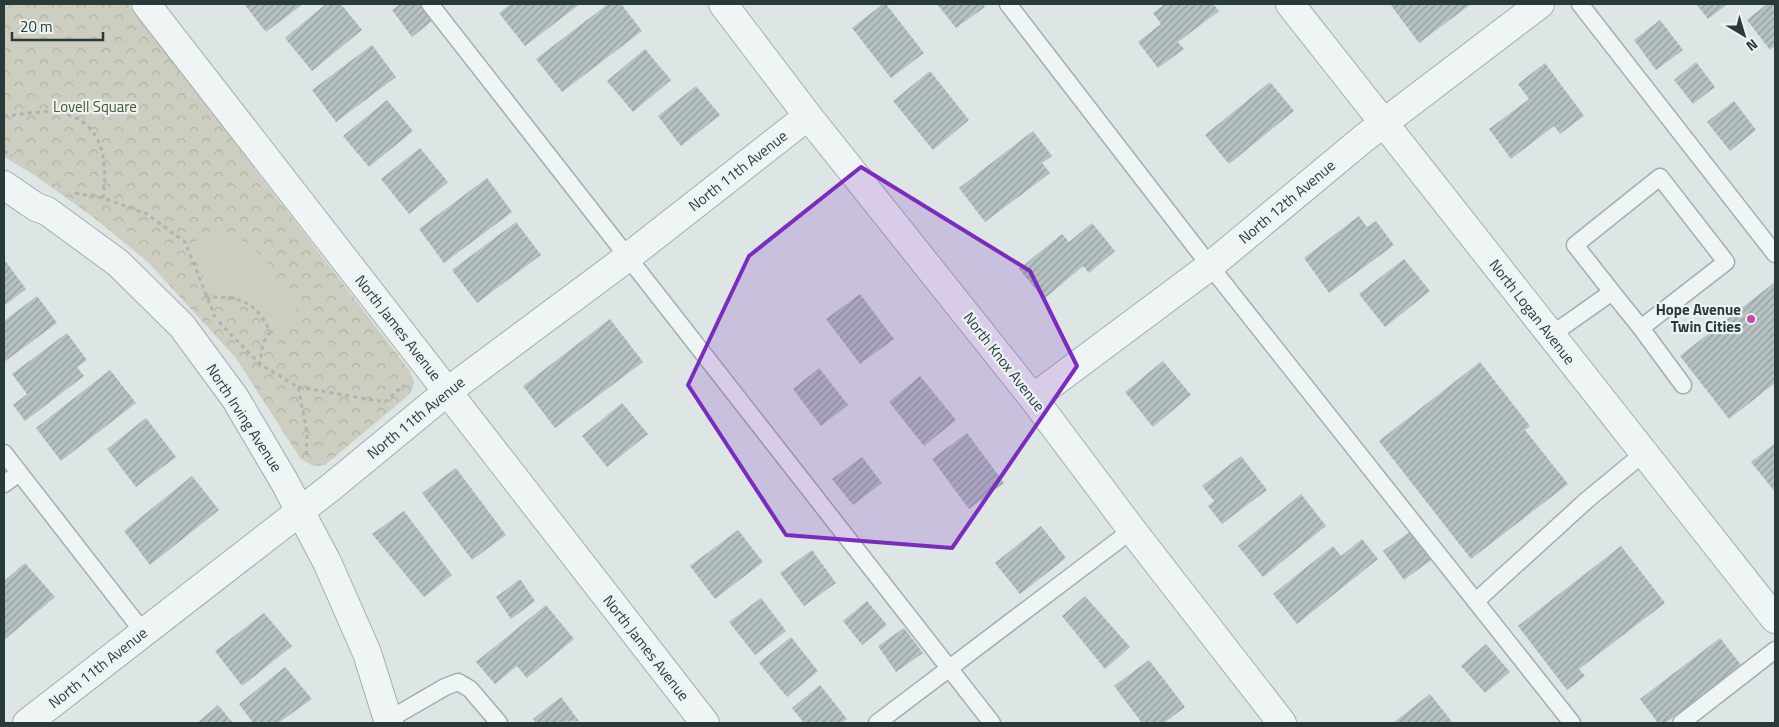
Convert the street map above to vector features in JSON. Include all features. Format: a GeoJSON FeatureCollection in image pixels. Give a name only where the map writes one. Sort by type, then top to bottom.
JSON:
{"type":"FeatureCollection","features":[{"type":"Feature","properties":{"kind":"street","name":"North James Avenue"},"geometry":{"type":"LineString","coordinates":[[146,4],[705,723]]}},
{"type":"Feature","properties":{"kind":"street","name":"North Knox Avenue"},"geometry":{"type":"LineString","coordinates":[[723,4],[808,116],[1033,398],[1132,530],[1282,723]]}},
{"type":"Feature","properties":{"kind":"street","name":"North Logan Avenue"},"geometry":{"type":"LineString","coordinates":[[1290,4],[1775,619]]}},
{"type":"Feature","properties":{"kind":"street","name":"North 12th Avenue"},"geometry":{"type":"LineString","coordinates":[[1033,398],[1210,266],[1383,123],[1540,4]]}},
{"type":"Feature","properties":{"kind":"street","name":"North 11th Avenue"},"geometry":{"type":"LineString","coordinates":[[27,723],[300,511],[448,391],[628,257],[808,116]]}},
{"type":"Feature","properties":{"kind":"street","name":"North Irving Avenue"},"geometry":{"type":"LineString","coordinates":[[7,191],[47,211],[118,263],[182,326],[234,398],[300,511],[327,562],[367,653],[388,721]]}},
{"type":"Feature","properties":{"kind":"lane"},"geometry":{"type":"LineString","coordinates":[[430,4],[992,723]]}},
{"type":"Feature","properties":{"kind":"lane"},"geometry":{"type":"LineString","coordinates":[[1008,4],[1210,266],[1572,723]]}},
{"type":"Feature","properties":{"kind":"lane"},"geometry":{"type":"LineString","coordinates":[[1580,4],[1775,254]]}},
{"type":"Feature","properties":{"kind":"lane"},"geometry":{"type":"LineString","coordinates":[[1641,328],[1726,262],[1660,176],[1575,245],[1641,328],[1683,385]]}},
{"type":"Feature","properties":{"kind":"lane"},"geometry":{"type":"LineString","coordinates":[[1551,335],[1612,292]]}},
{"type":"Feature","properties":{"kind":"lane"},"geometry":{"type":"LineString","coordinates":[[4,453],[144,633]]}},
{"type":"Feature","properties":{"kind":"lane"},"geometry":{"type":"LineString","coordinates":[[1476,602],[1587,500],[1644,454]]}},
{"type":"Feature","properties":{"kind":"lane"},"geometry":{"type":"LineString","coordinates":[[4,484],[19,473]]}},
{"type":"Feature","properties":{"kind":"lane"},"geometry":{"type":"LineString","coordinates":[[877,723],[948,667],[1132,530]]}},
{"type":"Feature","properties":{"kind":"lane"},"geometry":{"type":"LineString","coordinates":[[1681,723],[1775,650]]}},
{"type":"Feature","properties":{"kind":"lane"},"geometry":{"type":"LineString","coordinates":[[388,721],[445,686],[458,682],[470,689],[499,723]]}},
{"type":"Feature","properties":{"kind":"path"},"geometry":{"type":"LineString","coordinates":[[4,116],[61,112],[81,120],[97,138],[104,156],[106,175],[103,198]]}},
{"type":"Feature","properties":{"kind":"path"},"geometry":{"type":"LineString","coordinates":[[206,298],[229,297],[248,302],[263,316],[270,332],[262,343],[260,364]]}},
{"type":"Feature","properties":{"kind":"path"},"geometry":{"type":"LineString","coordinates":[[298,387],[385,402],[407,382]]}},
{"type":"Feature","properties":{"kind":"highlighted area"},"geometry":{"type":"Polygon","coordinates":[[[861,167],[1030,271],[1077,366],[952,548],[786,535],[688,385],[749,256],[861,167]]]}},
{"type":"Feature","properties":{"kind":"green space","name":"Lovell Square"},"geometry":{"type":"Polygon","coordinates":[[[4,4],[128,4],[410,371],[414,382],[411,393],[325,465],[313,466],[300,458],[236,358],[148,262],[93,217],[33,174],[4,157],[4,4]]]}},
{"type":"Feature","properties":{"kind":"green space"},"geometry":{"type":"Polygon","coordinates":[[[216,235],[230,236],[250,244],[269,265],[278,287],[293,297],[297,312],[287,325],[272,331],[262,312],[249,300],[232,295],[211,296],[190,243],[216,235]]]}},
{"type":"Feature","properties":{"kind":"building"},"geometry":{"type":"Polygon","coordinates":[[[244,4],[303,4],[266,32],[244,4]]]}},
{"type":"Feature","properties":{"kind":"building"},"geometry":{"type":"Polygon","coordinates":[[[326,4],[341,4],[362,30],[312,71],[285,38],[326,4]]]}},
{"type":"Feature","properties":{"kind":"building"},"geometry":{"type":"Polygon","coordinates":[[[400,4],[427,4],[437,17],[412,37],[392,10],[400,4]]]}},
{"type":"Feature","properties":{"kind":"building"},"geometry":{"type":"Polygon","coordinates":[[[511,4],[580,4],[525,46],[499,13],[511,4]]]}},
{"type":"Feature","properties":{"kind":"building"},"geometry":{"type":"Polygon","coordinates":[[[608,4],[621,4],[642,31],[562,92],[536,59],[608,4]]]}},
{"type":"Feature","properties":{"kind":"building"},"geometry":{"type":"Polygon","coordinates":[[[883,4],[886,4],[924,53],[891,78],[852,28],[883,4]]]}},
{"type":"Feature","properties":{"kind":"building"},"geometry":{"type":"Polygon","coordinates":[[[937,4],[983,4],[985,7],[956,28],[937,4]]]}},
{"type":"Feature","properties":{"kind":"building"},"geometry":{"type":"Polygon","coordinates":[[[1165,4],[1213,4],[1219,11],[1178,42],[1184,49],[1158,68],[1138,42],[1161,24],[1153,13],[1165,4]]]}},
{"type":"Feature","properties":{"kind":"building"},"geometry":{"type":"Polygon","coordinates":[[[1390,4],[1471,4],[1419,43],[1390,4]]]}},
{"type":"Feature","properties":{"kind":"building"},"geometry":{"type":"Polygon","coordinates":[[[1696,4],[1728,4],[1708,19],[1696,4]]]}},
{"type":"Feature","properties":{"kind":"building"},"geometry":{"type":"Polygon","coordinates":[[[1767,4],[1775,4],[1775,46],[1770,50],[1747,20],[1767,4]]]}},
{"type":"Feature","properties":{"kind":"building"},"geometry":{"type":"Polygon","coordinates":[[[1660,20],[1683,50],[1656,70],[1634,40],[1660,20]]]}},
{"type":"Feature","properties":{"kind":"building"},"geometry":{"type":"Polygon","coordinates":[[[372,45],[396,77],[336,122],[312,90],[372,45]]]}},
{"type":"Feature","properties":{"kind":"building"},"geometry":{"type":"Polygon","coordinates":[[[645,49],[671,80],[633,112],[607,81],[645,49]]]}},
{"type":"Feature","properties":{"kind":"building"},"geometry":{"type":"Polygon","coordinates":[[[1696,62],[1715,87],[1693,104],[1674,80],[1696,62]]]}},
{"type":"Feature","properties":{"kind":"building"},"geometry":{"type":"Polygon","coordinates":[[[1545,63],[1584,116],[1560,134],[1554,126],[1511,159],[1489,129],[1529,99],[1518,84],[1545,63]]]}},
{"type":"Feature","properties":{"kind":"building"},"geometry":{"type":"Polygon","coordinates":[[[930,71],[969,120],[933,150],[893,101],[930,71]]]}},
{"type":"Feature","properties":{"kind":"building"},"geometry":{"type":"Polygon","coordinates":[[[1270,82],[1294,111],[1229,164],[1205,135],[1270,82]]]}},
{"type":"Feature","properties":{"kind":"building"},"geometry":{"type":"Polygon","coordinates":[[[696,86],[720,115],[681,146],[658,116],[696,86]]]}},
{"type":"Feature","properties":{"kind":"building"},"geometry":{"type":"Polygon","coordinates":[[[387,100],[413,131],[369,167],[343,136],[387,100]]]}},
{"type":"Feature","properties":{"kind":"building"},"geometry":{"type":"Polygon","coordinates":[[[1734,101],[1756,130],[1730,151],[1707,122],[1734,101]]]}},
{"type":"Feature","properties":{"kind":"building"},"geometry":{"type":"Polygon","coordinates":[[[1033,131],[1052,156],[1042,163],[1050,173],[985,222],[959,188],[1033,131]]]}},
{"type":"Feature","properties":{"kind":"building"},"geometry":{"type":"Polygon","coordinates":[[[420,148],[448,182],[409,214],[381,179],[420,148]]]}},
{"type":"Feature","properties":{"kind":"building"},"geometry":{"type":"Polygon","coordinates":[[[487,178],[512,212],[444,263],[419,229],[487,178]]]}},
{"type":"Feature","properties":{"kind":"building"},"geometry":{"type":"Polygon","coordinates":[[[1359,216],[1367,227],[1376,221],[1394,245],[1329,293],[1304,258],[1359,216]]]}},
{"type":"Feature","properties":{"kind":"building"},"geometry":{"type":"Polygon","coordinates":[[[516,222],[541,255],[477,303],[452,270],[516,222]]]}},
{"type":"Feature","properties":{"kind":"building"},"geometry":{"type":"Polygon","coordinates":[[[1092,223],[1115,251],[1089,273],[1083,266],[1044,299],[1019,269],[1062,234],[1069,242],[1092,223]]]}},
{"type":"Feature","properties":{"kind":"building"},"geometry":{"type":"Polygon","coordinates":[[[4,259],[26,289],[4,306],[4,259]]]}},
{"type":"Feature","properties":{"kind":"building"},"geometry":{"type":"Polygon","coordinates":[[[1404,259],[1430,291],[1385,327],[1359,294],[1404,259]]]}},
{"type":"Feature","properties":{"kind":"building","name":"Hope Avenue Twin Cities"},"geometry":{"type":"Polygon","coordinates":[[[1775,282],[1775,383],[1729,419],[1680,356],[1775,282]]]}},
{"type":"Feature","properties":{"kind":"building"},"geometry":{"type":"Polygon","coordinates":[[[860,294],[894,339],[860,364],[826,319],[860,294]]]}},
{"type":"Feature","properties":{"kind":"building"},"geometry":{"type":"Polygon","coordinates":[[[37,296],[57,323],[4,362],[4,321],[37,296]]]}},
{"type":"Feature","properties":{"kind":"building"},"geometry":{"type":"Polygon","coordinates":[[[610,319],[643,362],[555,428],[523,386],[610,319]]]}},
{"type":"Feature","properties":{"kind":"building"},"geometry":{"type":"Polygon","coordinates":[[[67,333],[87,360],[77,367],[84,376],[25,421],[13,405],[27,394],[12,374],[67,333]]]}},
{"type":"Feature","properties":{"kind":"building"},"geometry":{"type":"Polygon","coordinates":[[[1163,361],[1191,395],[1153,427],[1125,392],[1163,361]]]}},
{"type":"Feature","properties":{"kind":"building"},"geometry":{"type":"Polygon","coordinates":[[[1480,362],[1530,426],[1525,430],[1568,484],[1471,559],[1379,441],[1480,362]]]}},
{"type":"Feature","properties":{"kind":"building"},"geometry":{"type":"Polygon","coordinates":[[[819,368],[848,405],[821,426],[793,389],[819,368]]]}},
{"type":"Feature","properties":{"kind":"building"},"geometry":{"type":"Polygon","coordinates":[[[110,370],[136,403],[61,461],[36,428],[110,370]]]}},
{"type":"Feature","properties":{"kind":"building"},"geometry":{"type":"Polygon","coordinates":[[[920,376],[956,420],[924,446],[889,402],[920,376]]]}},
{"type":"Feature","properties":{"kind":"building"},"geometry":{"type":"Polygon","coordinates":[[[622,403],[648,434],[607,467],[582,436],[622,403]]]}},
{"type":"Feature","properties":{"kind":"building"},"geometry":{"type":"Polygon","coordinates":[[[146,418],[176,457],[136,487],[107,449],[146,418]]]}},
{"type":"Feature","properties":{"kind":"building"},"geometry":{"type":"Polygon","coordinates":[[[967,433],[1004,483],[969,509],[932,459],[967,433]]]}},
{"type":"Feature","properties":{"kind":"building"},"geometry":{"type":"Polygon","coordinates":[[[1775,443],[1775,492],[1751,462],[1775,443]]]}},
{"type":"Feature","properties":{"kind":"building"},"geometry":{"type":"Polygon","coordinates":[[[1241,456],[1267,490],[1222,524],[1208,506],[1214,501],[1202,486],[1241,456]]]}},
{"type":"Feature","properties":{"kind":"building"},"geometry":{"type":"Polygon","coordinates":[[[862,457],[882,483],[853,505],[832,479],[862,457]]]}},
{"type":"Feature","properties":{"kind":"building"},"geometry":{"type":"Polygon","coordinates":[[[456,468],[506,535],[472,560],[422,493],[456,468]]]}},
{"type":"Feature","properties":{"kind":"building"},"geometry":{"type":"Polygon","coordinates":[[[192,476],[219,510],[150,565],[124,531],[192,476]]]}},
{"type":"Feature","properties":{"kind":"building"},"geometry":{"type":"Polygon","coordinates":[[[1301,494],[1326,526],[1263,577],[1238,546],[1301,494]]]}},
{"type":"Feature","properties":{"kind":"building"},"geometry":{"type":"Polygon","coordinates":[[[404,511],[452,575],[424,597],[372,534],[404,511]]]}},
{"type":"Feature","properties":{"kind":"building"},"geometry":{"type":"Polygon","coordinates":[[[1041,526],[1066,558],[1020,594],[995,563],[1041,526]]]}},
{"type":"Feature","properties":{"kind":"building"},"geometry":{"type":"Polygon","coordinates":[[[738,530],[763,562],[715,599],[690,566],[738,530]]]}},
{"type":"Feature","properties":{"kind":"building"},"geometry":{"type":"Polygon","coordinates":[[[1410,532],[1431,560],[1404,580],[1383,551],[1410,532]]]}},
{"type":"Feature","properties":{"kind":"building"},"geometry":{"type":"Polygon","coordinates":[[[1362,539],[1378,559],[1297,624],[1273,594],[1333,546],[1341,556],[1362,539]]]}},
{"type":"Feature","properties":{"kind":"building"},"geometry":{"type":"Polygon","coordinates":[[[1621,546],[1665,603],[1579,669],[1585,676],[1567,690],[1518,626],[1621,546]]]}},
{"type":"Feature","properties":{"kind":"building"},"geometry":{"type":"Polygon","coordinates":[[[812,550],[836,583],[804,606],[780,573],[812,550]]]}},
{"type":"Feature","properties":{"kind":"building"},"geometry":{"type":"Polygon","coordinates":[[[25,563],[55,597],[4,640],[4,581],[25,563]]]}},
{"type":"Feature","properties":{"kind":"building"},"geometry":{"type":"Polygon","coordinates":[[[520,579],[535,601],[511,619],[496,597],[520,579]]]}},
{"type":"Feature","properties":{"kind":"building"},"geometry":{"type":"Polygon","coordinates":[[[1085,596],[1130,647],[1105,669],[1062,616],[1085,596]]]}},
{"type":"Feature","properties":{"kind":"building"},"geometry":{"type":"Polygon","coordinates":[[[761,598],[786,631],[755,655],[729,622],[761,598]]]}},
{"type":"Feature","properties":{"kind":"building"},"geometry":{"type":"Polygon","coordinates":[[[867,601],[887,625],[862,645],[843,621],[867,601]]]}},
{"type":"Feature","properties":{"kind":"building"},"geometry":{"type":"Polygon","coordinates":[[[546,605],[574,639],[527,678],[517,666],[495,684],[476,662],[546,605]]]}},
{"type":"Feature","properties":{"kind":"building"},"geometry":{"type":"Polygon","coordinates":[[[264,613],[292,646],[242,686],[215,651],[264,613]]]}},
{"type":"Feature","properties":{"kind":"building"},"geometry":{"type":"Polygon","coordinates":[[[904,628],[923,653],[896,672],[878,646],[904,628]]]}},
{"type":"Feature","properties":{"kind":"building"},"geometry":{"type":"Polygon","coordinates":[[[791,637],[818,671],[787,697],[759,663],[791,637]]]}},
{"type":"Feature","properties":{"kind":"building"},"geometry":{"type":"Polygon","coordinates":[[[1720,638],[1741,665],[1666,723],[1658,723],[1640,699],[1720,638]]]}},
{"type":"Feature","properties":{"kind":"building"},"geometry":{"type":"Polygon","coordinates":[[[1486,644],[1510,672],[1485,693],[1461,666],[1486,644]]]}},
{"type":"Feature","properties":{"kind":"building"},"geometry":{"type":"Polygon","coordinates":[[[1149,660],[1185,707],[1164,723],[1142,723],[1114,686],[1149,660]]]}},
{"type":"Feature","properties":{"kind":"building"},"geometry":{"type":"Polygon","coordinates":[[[285,667],[312,699],[278,723],[253,723],[239,704],[285,667]]]}},
{"type":"Feature","properties":{"kind":"building"},"geometry":{"type":"Polygon","coordinates":[[[820,685],[847,719],[842,723],[804,723],[792,708],[820,685]]]}},
{"type":"Feature","properties":{"kind":"building"},"geometry":{"type":"Polygon","coordinates":[[[1430,694],[1453,723],[1393,723],[1430,694]]]}},
{"type":"Feature","properties":{"kind":"building"},"geometry":{"type":"Polygon","coordinates":[[[561,697],[579,721],[536,723],[533,719],[561,697]]]}},
{"type":"Feature","properties":{"kind":"building"},"geometry":{"type":"Polygon","coordinates":[[[218,705],[233,723],[197,723],[218,705]]]}},
{"type":"Feature","properties":{"kind":"place","name":"Hope Avenue Twin Cities"},"geometry":{"type":"Point","coordinates":[1751,319]}}]}
